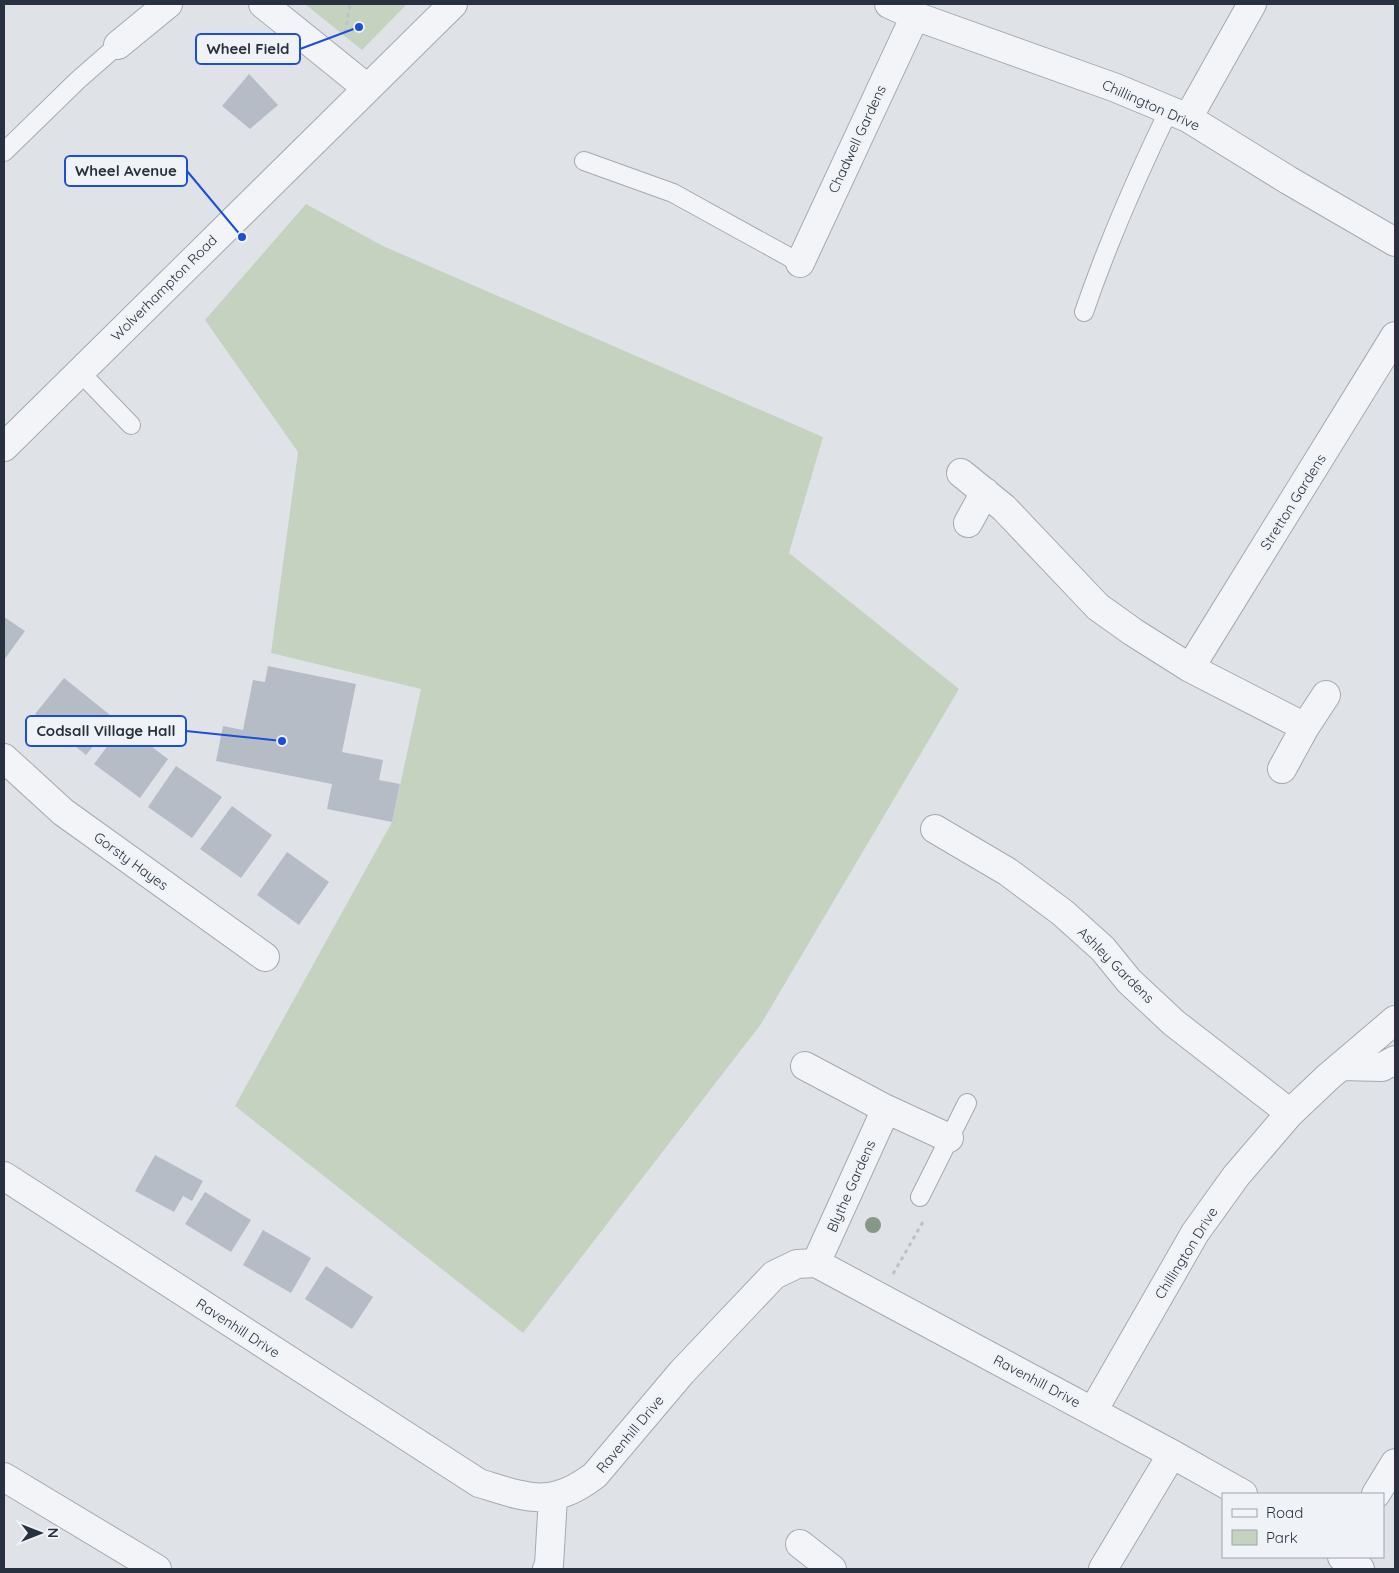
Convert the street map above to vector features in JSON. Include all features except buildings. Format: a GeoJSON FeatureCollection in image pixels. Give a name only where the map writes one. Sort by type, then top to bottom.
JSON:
{"type":"FeatureCollection","features":[{"type":"Feature","properties":{"kind":"street"},"geometry":{"type":"LineString","coordinates":[[118,45],[168,4]]}},
{"type":"Feature","properties":{"kind":"street"},"geometry":{"type":"LineString","coordinates":[[263,4],[366,88]]}},
{"type":"Feature","properties":{"kind":"street","name":"Wolverhampton Road"},"geometry":{"type":"LineString","coordinates":[[4,447],[366,88],[454,4]]}},
{"type":"Feature","properties":{"kind":"street","name":"Chillington Drive"},"geometry":{"type":"LineString","coordinates":[[889,4],[918,10],[1178,114],[1395,242]]}},
{"type":"Feature","properties":{"kind":"street"},"geometry":{"type":"LineString","coordinates":[[1178,114],[1252,4]]}},
{"type":"Feature","properties":{"kind":"street","name":"Chadwell Gardens"},"geometry":{"type":"LineString","coordinates":[[800,263],[918,10]]}},
{"type":"Feature","properties":{"kind":"street","name":"Stretton Gardens"},"geometry":{"type":"LineString","coordinates":[[1190,668],[1395,336]]}},
{"type":"Feature","properties":{"kind":"street"},"geometry":{"type":"LineString","coordinates":[[961,473],[1004,508],[1098,607],[1190,668],[1305,727]]}},
{"type":"Feature","properties":{"kind":"street"},"geometry":{"type":"LineString","coordinates":[[968,523],[985,492]]}},
{"type":"Feature","properties":{"kind":"street"},"geometry":{"type":"LineString","coordinates":[[1282,769],[1305,727],[1326,695]]}},
{"type":"Feature","properties":{"kind":"street","name":"Gorsty Hayes"},"geometry":{"type":"LineString","coordinates":[[4,758],[63,812],[265,957]]}},
{"type":"Feature","properties":{"kind":"street","name":"Ashley Gardens"},"geometry":{"type":"LineString","coordinates":[[935,829],[1008,872],[1063,913],[1103,949],[1130,981],[1174,1023],[1290,1113]]}},
{"type":"Feature","properties":{"kind":"street","name":"Chillington Drive"},"geometry":{"type":"LineString","coordinates":[[1093,1411],[1195,1233],[1236,1176],[1290,1113],[1395,1020]]}},
{"type":"Feature","properties":{"kind":"street"},"geometry":{"type":"LineString","coordinates":[[1341,1066],[1382,1067],[1395,1060]]}},
{"type":"Feature","properties":{"kind":"street"},"geometry":{"type":"LineString","coordinates":[[805,1066],[886,1109],[949,1138]]}},
{"type":"Feature","properties":{"kind":"street","name":"Blythe Gardens"},"geometry":{"type":"LineString","coordinates":[[816,1263],[886,1109]]}},
{"type":"Feature","properties":{"kind":"street","name":"Ravenhill Drive"},"geometry":{"type":"LineString","coordinates":[[4,1176],[478,1483],[522,1496],[553,1497],[578,1488],[596,1475],[682,1372],[774,1274],[797,1264],[816,1263],[1093,1411],[1240,1493]]}},
{"type":"Feature","properties":{"kind":"street"},"geometry":{"type":"LineString","coordinates":[[1103,1569],[1172,1454]]}},
{"type":"Feature","properties":{"kind":"street"},"geometry":{"type":"LineString","coordinates":[[1377,1493],[1395,1463]]}},
{"type":"Feature","properties":{"kind":"street"},"geometry":{"type":"LineString","coordinates":[[4,1477],[157,1569]]}},
{"type":"Feature","properties":{"kind":"street"},"geometry":{"type":"LineString","coordinates":[[547,1569],[549,1565],[553,1497]]}},
{"type":"Feature","properties":{"kind":"street"},"geometry":{"type":"LineString","coordinates":[[800,1544],[822,1566]]}},
{"type":"Feature","properties":{"kind":"street"},"geometry":{"type":"LineString","coordinates":[[1344,1558],[1360,1569]]}},
{"type":"Feature","properties":{"kind":"lane"},"geometry":{"type":"LineString","coordinates":[[4,152],[78,80],[118,45]]}},
{"type":"Feature","properties":{"kind":"lane"},"geometry":{"type":"LineString","coordinates":[[1084,312],[1101,263],[1137,175],[1178,114]]}},
{"type":"Feature","properties":{"kind":"lane"},"geometry":{"type":"LineString","coordinates":[[584,160],[673,193],[800,263]]}},
{"type":"Feature","properties":{"kind":"lane"},"geometry":{"type":"LineString","coordinates":[[80,372],[131,425]]}},
{"type":"Feature","properties":{"kind":"lane"},"geometry":{"type":"LineString","coordinates":[[920,1197],[967,1102]]}},
{"type":"Feature","properties":{"kind":"path"},"geometry":{"type":"LineString","coordinates":[[893,1275],[925,1218]]}},
{"type":"Feature","properties":{"kind":"green space"},"geometry":{"type":"Polygon","coordinates":[[[305,4],[407,4],[362,50],[305,4]]]}},
{"type":"Feature","properties":{"kind":"green space"},"geometry":{"type":"Polygon","coordinates":[[[306,204],[383,246],[823,437],[789,553],[959,689],[761,1024],[523,1333],[235,1106],[392,822],[421,689],[271,653],[298,452],[205,320],[306,204]]]}},
{"type":"Feature","properties":{"kind":"place","name":"Wheel Field"},"geometry":{"type":"Point","coordinates":[359,27]}},
{"type":"Feature","properties":{"kind":"place","name":"Wheel Avenue"},"geometry":{"type":"Point","coordinates":[242,237]}},
{"type":"Feature","properties":{"kind":"place","name":"Codsall Village Hall"},"geometry":{"type":"Point","coordinates":[282,741]}}]}
